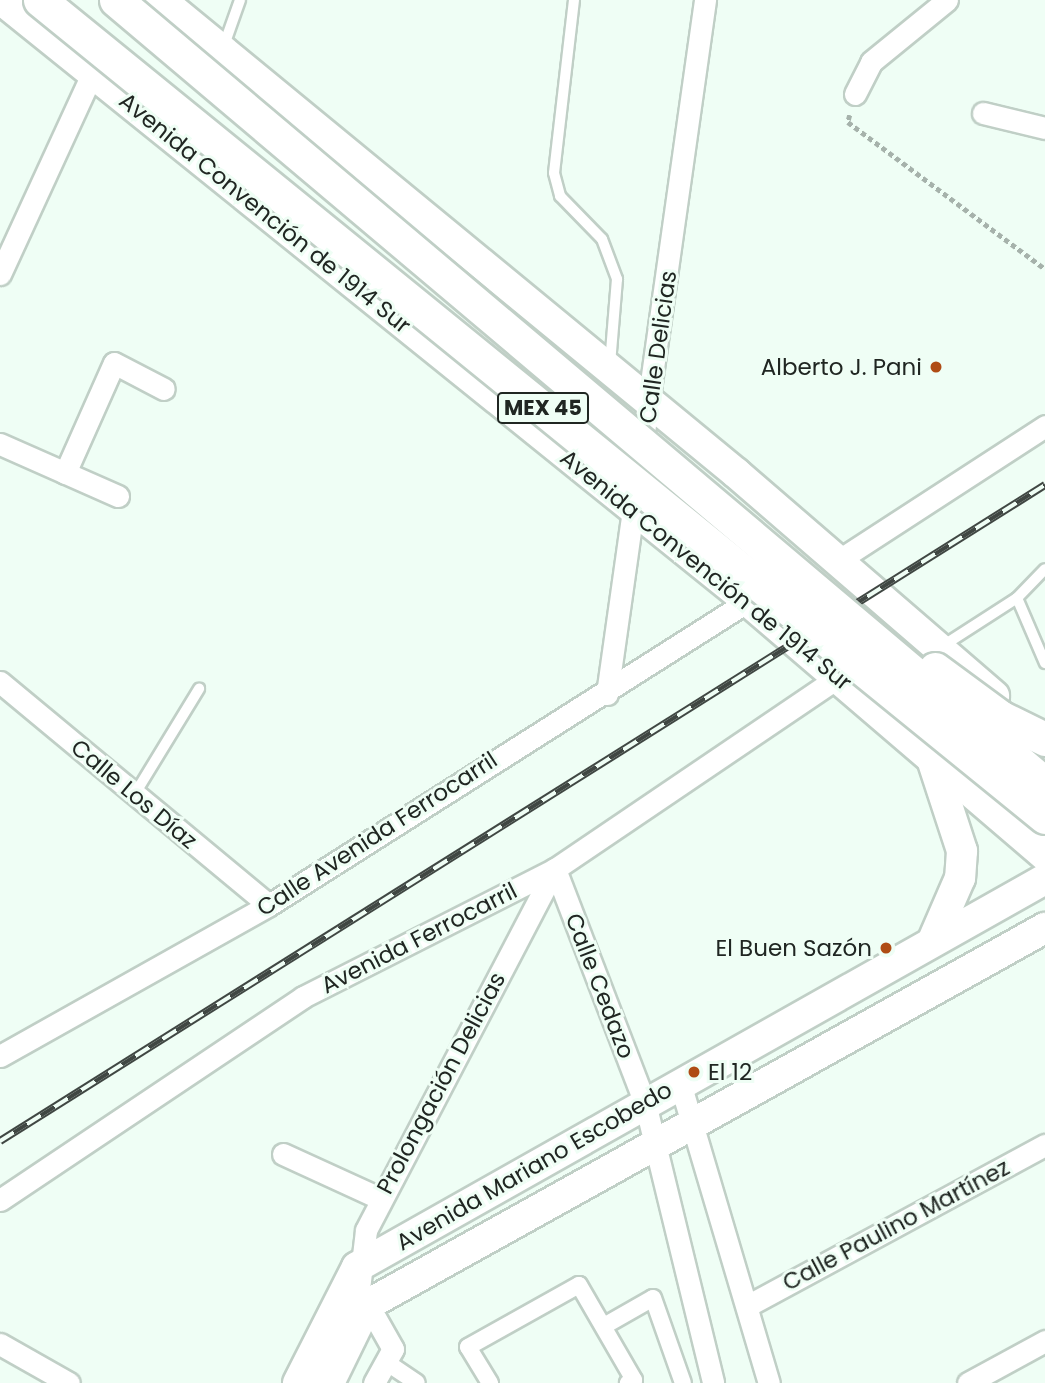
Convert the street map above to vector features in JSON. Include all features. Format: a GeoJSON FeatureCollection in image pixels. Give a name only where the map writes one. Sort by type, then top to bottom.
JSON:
{"type":"FeatureCollection","features":[{"type":"Feature","properties":{"kind":"main road","name":"Avenida Convención de 1914 Sur"},"geometry":{"type":"LineString","coordinates":[[2,0],[748,601],[931,755],[1045,856]]}},
{"type":"Feature","properties":{"kind":"main road","name":"Avenida Convención de 1914 Sur"},"geometry":{"type":"LineString","coordinates":[[40,0],[1045,817]]}},
{"type":"Feature","properties":{"kind":"main road","name":"MEX 45"},"geometry":{"type":"LineString","coordinates":[[116,0],[1045,784]]}},
{"type":"Feature","properties":{"kind":"main road"},"geometry":{"type":"LineString","coordinates":[[160,0],[736,473],[1045,739]]}},
{"type":"Feature","properties":{"kind":"main road"},"geometry":{"type":"LineString","coordinates":[[681,548],[705,543],[733,520],[740,505],[736,473]]}},
{"type":"Feature","properties":{"kind":"main road"},"geometry":{"type":"LineString","coordinates":[[843,681],[889,662],[900,614]]}},
{"type":"Feature","properties":{"kind":"main road"},"geometry":{"type":"LineString","coordinates":[[850,622],[882,632],[1000,717],[1045,739]]}},
{"type":"Feature","properties":{"kind":"main road"},"geometry":{"type":"LineString","coordinates":[[901,730],[893,711],[900,685],[918,671],[948,656]]}},
{"type":"Feature","properties":{"kind":"main road"},"geometry":{"type":"LineString","coordinates":[[931,755],[962,851],[960,878],[933,940]]}},
{"type":"Feature","properties":{"kind":"main road","name":"Avenida Mariano Escobedo"},"geometry":{"type":"LineString","coordinates":[[357,1267],[1045,879]]}},
{"type":"Feature","properties":{"kind":"main road","name":"Avenida Mariano Escobedo"},"geometry":{"type":"LineString","coordinates":[[367,1305],[1037,935]]}},
{"type":"Feature","properties":{"kind":"main road"},"geometry":{"type":"LineString","coordinates":[[298,1383],[357,1267]]}},
{"type":"Feature","properties":{"kind":"main road"},"geometry":{"type":"LineString","coordinates":[[329,1383],[367,1305]]}},
{"type":"Feature","properties":{"kind":"street","name":"Calle Delicias"},"geometry":{"type":"LineString","coordinates":[[607,694],[632,509],[651,404],[705,0]]}},
{"type":"Feature","properties":{"kind":"street"},"geometry":{"type":"LineString","coordinates":[[855,94],[871,62],[947,0]]}},
{"type":"Feature","properties":{"kind":"street"},"geometry":{"type":"LineString","coordinates":[[0,274],[92,74]]}},
{"type":"Feature","properties":{"kind":"street"},"geometry":{"type":"LineString","coordinates":[[983,113],[1045,128]]}},
{"type":"Feature","properties":{"kind":"street"},"geometry":{"type":"LineString","coordinates":[[65,473],[114,363],[164,389]]}},
{"type":"Feature","properties":{"kind":"street"},"geometry":{"type":"LineString","coordinates":[[839,561],[1045,426]]}},
{"type":"Feature","properties":{"kind":"street"},"geometry":{"type":"LineString","coordinates":[[0,444],[118,496]]}},
{"type":"Feature","properties":{"kind":"street","name":"Calle Avenida Ferrocarril"},"geometry":{"type":"LineString","coordinates":[[0,1056],[269,905],[607,694],[748,601]]}},
{"type":"Feature","properties":{"kind":"street","name":"Avenida Ferrocarril"},"geometry":{"type":"LineString","coordinates":[[0,1200],[303,997],[555,869],[843,681]]}},
{"type":"Feature","properties":{"kind":"street","name":"Calle Los Díaz"},"geometry":{"type":"LineString","coordinates":[[0,682],[133,797],[269,905]]}},
{"type":"Feature","properties":{"kind":"street","name":"Calle Cedazo"},"geometry":{"type":"LineString","coordinates":[[555,869],[645,1103],[651,1146],[713,1383]]}},
{"type":"Feature","properties":{"kind":"street","name":"Prolongación Delicias"},"geometry":{"type":"LineString","coordinates":[[357,1267],[379,1198],[555,869]]}},
{"type":"Feature","properties":{"kind":"street"},"geometry":{"type":"LineString","coordinates":[[680,1083],[769,1383]]}},
{"type":"Feature","properties":{"kind":"street","name":"Calle Paulino Martínez"},"geometry":{"type":"LineString","coordinates":[[747,1306],[1045,1145]]}},
{"type":"Feature","properties":{"kind":"street"},"geometry":{"type":"LineString","coordinates":[[283,1154],[379,1198]]}},
{"type":"Feature","properties":{"kind":"street"},"geometry":{"type":"LineString","coordinates":[[357,1267],[367,1305],[393,1349],[374,1383]]}},
{"type":"Feature","properties":{"kind":"street"},"geometry":{"type":"LineString","coordinates":[[490,1383],[468,1347],[579,1284],[634,1380],[628,1383]]}},
{"type":"Feature","properties":{"kind":"street"},"geometry":{"type":"LineString","coordinates":[[604,1326],[653,1298],[683,1383]]}},
{"type":"Feature","properties":{"kind":"street"},"geometry":{"type":"LineString","coordinates":[[968,1383],[1045,1341]]}},
{"type":"Feature","properties":{"kind":"street"},"geometry":{"type":"LineString","coordinates":[[0,1344],[69,1383]]}},
{"type":"Feature","properties":{"kind":"street"},"geometry":{"type":"LineString","coordinates":[[386,1362],[417,1383]]}},
{"type":"Feature","properties":{"kind":"lane"},"geometry":{"type":"LineString","coordinates":[[222,51],[240,0]]}},
{"type":"Feature","properties":{"kind":"lane"},"geometry":{"type":"LineString","coordinates":[[573,0],[554,173],[560,196],[602,239],[617,279],[610,370]]}},
{"type":"Feature","properties":{"kind":"lane"},"geometry":{"type":"LineString","coordinates":[[948,656],[1017,598],[1045,569]]}},
{"type":"Feature","properties":{"kind":"lane"},"geometry":{"type":"LineString","coordinates":[[1017,598],[1040,646],[1045,663]]}},
{"type":"Feature","properties":{"kind":"lane"},"geometry":{"type":"LineString","coordinates":[[133,797],[199,689]]}},
{"type":"Feature","properties":{"kind":"path"},"geometry":{"type":"LineString","coordinates":[[855,94],[848,122],[1045,269]]}},
{"type":"Feature","properties":{"kind":"railway"},"geometry":{"type":"LineString","coordinates":[[0,1141],[1045,485]]}},
{"type":"Feature","properties":{"kind":"place","name":"Alberto J. Pani"},"geometry":{"type":"Point","coordinates":[936,367]}},
{"type":"Feature","properties":{"kind":"place","name":"El Buen Sazón"},"geometry":{"type":"Point","coordinates":[886,948]}},
{"type":"Feature","properties":{"kind":"place","name":"El 12"},"geometry":{"type":"Point","coordinates":[694,1072]}}]}
